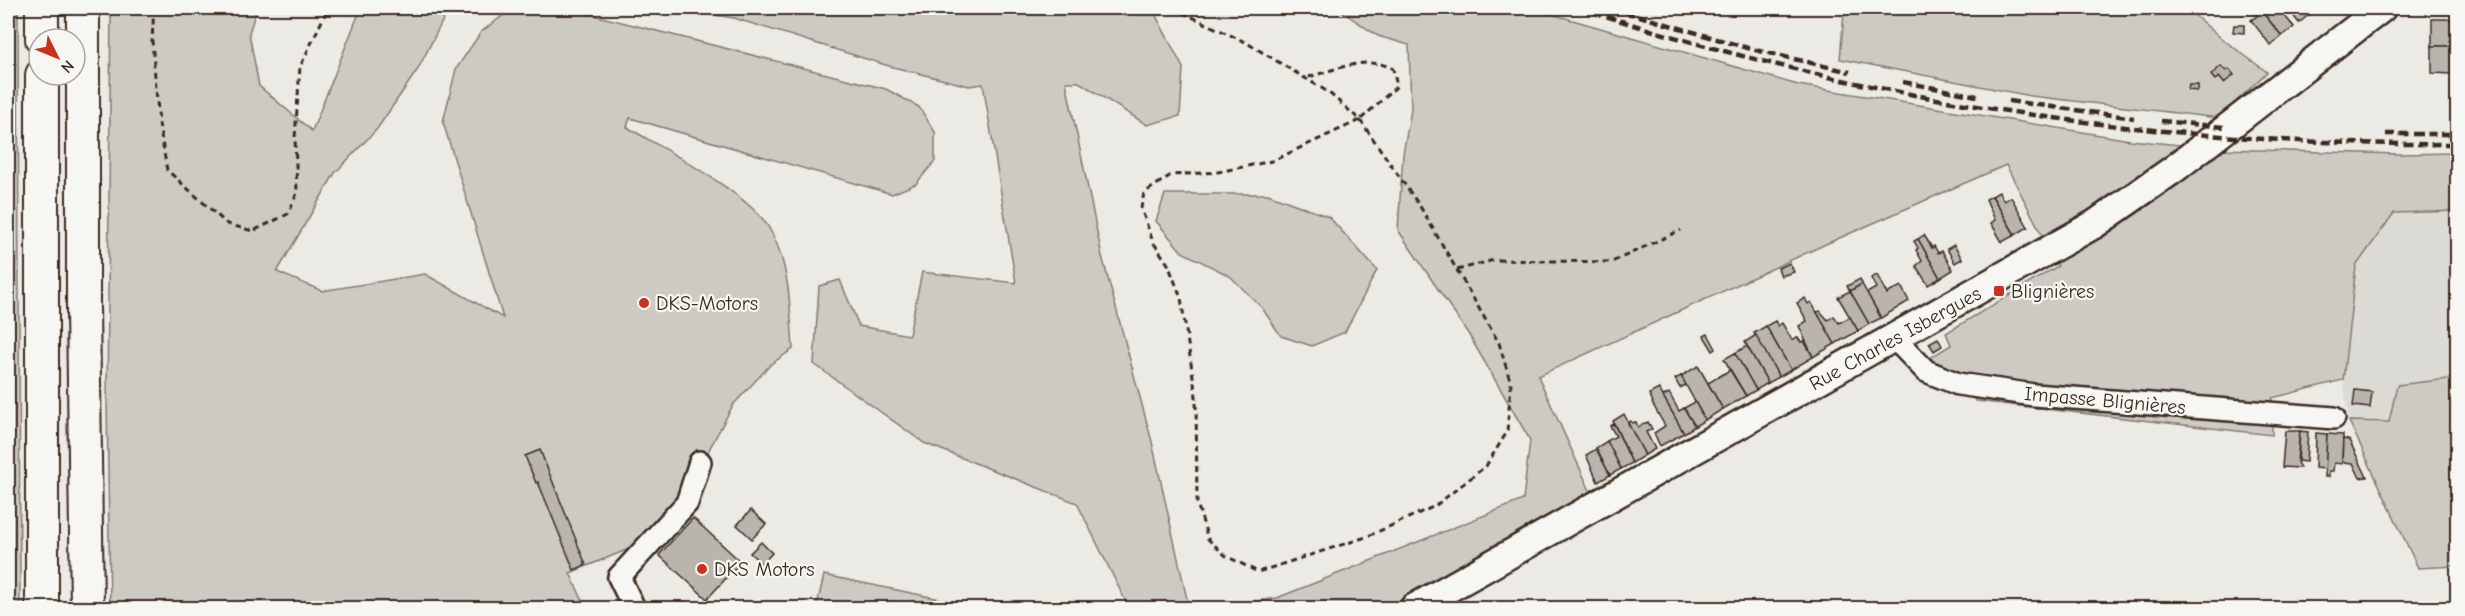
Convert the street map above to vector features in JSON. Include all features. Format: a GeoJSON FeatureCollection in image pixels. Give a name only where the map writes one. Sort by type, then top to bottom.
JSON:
{"type":"FeatureCollection","features":[{"type":"Feature","properties":{"kind":"highway"},"geometry":{"type":"LineString","coordinates":[[83,8],[83,308],[87,609]]}},
{"type":"Feature","properties":{"kind":"highway"},"geometry":{"type":"LineString","coordinates":[[42,87],[42,609]]}},
{"type":"Feature","properties":{"kind":"main road","name":"Rue Charles Isbergues"},"geometry":{"type":"LineString","coordinates":[[1414,609],[2109,214],[2174,169],[2382,8]]}},
{"type":"Feature","properties":{"kind":"street","name":"Impasse Blignières"},"geometry":{"type":"LineString","coordinates":[[1894,338],[1926,371],[1958,384],[2034,395],[2334,418]]}},
{"type":"Feature","properties":{"kind":"street"},"geometry":{"type":"LineString","coordinates":[[634,609],[619,577],[687,503],[700,462]]}},
{"type":"Feature","properties":{"kind":"path"},"geometry":{"type":"LineString","coordinates":[[154,8],[152,41],[159,124],[168,170],[227,224],[253,231],[288,214],[297,193],[295,138],[300,67],[328,8]]}},
{"type":"Feature","properties":{"kind":"path"},"geometry":{"type":"LineString","coordinates":[[1173,8],[1247,44],[1305,78],[1328,92],[1360,120],[1421,208],[1499,343],[1511,384],[1508,432],[1486,465],[1435,506],[1366,537],[1258,572],[1226,556],[1208,539],[1197,503],[1196,396],[1181,298],[1168,264],[1154,242],[1141,208],[1144,193],[1171,175],[1218,172],[1272,161],[1360,120],[1397,86],[1393,69],[1382,62],[1357,64],[1305,78]]}},
{"type":"Feature","properties":{"kind":"path"},"geometry":{"type":"LineString","coordinates":[[1456,270],[1494,260],[1612,262],[1681,230]]}},
{"type":"Feature","properties":{"kind":"shaded area"},"geometry":{"type":"Polygon","coordinates":[[[8,8],[18,8],[20,608],[8,608],[8,8]]]}},
{"type":"Feature","properties":{"kind":"shaded area"},"geometry":{"type":"Polygon","coordinates":[[[111,8],[257,8],[249,33],[259,86],[312,131],[361,8],[449,8],[418,69],[377,129],[335,173],[277,272],[322,291],[425,274],[503,318],[443,122],[456,69],[481,32],[513,8],[566,8],[886,89],[919,107],[935,132],[935,161],[916,184],[892,194],[630,118],[627,127],[725,186],[759,215],[769,228],[785,271],[790,302],[793,349],[771,364],[733,405],[682,500],[641,544],[570,573],[586,608],[110,608],[107,399],[111,8]]]}},
{"type":"Feature","properties":{"kind":"shaded area"},"geometry":{"type":"Polygon","coordinates":[[[668,8],[1152,8],[1183,68],[1180,116],[1147,125],[1079,82],[1066,82],[1102,256],[1152,442],[1189,608],[1129,608],[1077,503],[924,443],[814,364],[819,286],[840,280],[859,326],[909,335],[922,272],[1016,283],[983,84],[969,86],[889,66],[734,18],[668,8]]]}},
{"type":"Feature","properties":{"kind":"shaded area"},"geometry":{"type":"Polygon","coordinates":[[[1337,8],[1531,8],[1798,85],[2130,140],[2220,149],[2399,154],[2457,153],[2457,211],[2394,213],[2356,266],[2343,380],[2272,398],[2272,435],[1976,401],[1928,359],[1951,345],[1946,333],[2058,266],[2006,165],[1828,243],[1538,376],[1592,495],[1390,608],[1209,608],[1277,598],[1523,500],[1530,440],[1469,335],[1398,230],[1403,154],[1411,110],[1409,45],[1378,36],[1337,8]]]}},
{"type":"Feature","properties":{"kind":"shaded area"},"geometry":{"type":"Polygon","coordinates":[[[1834,8],[2186,8],[2221,38],[2267,72],[2219,118],[2031,96],[1840,59],[1844,13],[1834,8]]]}},
{"type":"Feature","properties":{"kind":"shaded area"},"geometry":{"type":"Polygon","coordinates":[[[1165,194],[1268,194],[1329,217],[1377,270],[1345,332],[1312,346],[1281,336],[1262,308],[1230,276],[1182,252],[1156,221],[1165,194]]]}},
{"type":"Feature","properties":{"kind":"shaded area"},"geometry":{"type":"Polygon","coordinates":[[[2457,211],[2457,378],[2397,385],[2389,422],[2349,421],[2343,380],[2356,266],[2394,213],[2457,211]]]}},
{"type":"Feature","properties":{"kind":"shaded area"},"geometry":{"type":"Polygon","coordinates":[[[2457,378],[2457,566],[2418,568],[2349,421],[2389,422],[2397,385],[2457,378]]]}},
{"type":"Feature","properties":{"kind":"shaded area"},"geometry":{"type":"Polygon","coordinates":[[[824,575],[945,600],[963,608],[814,608],[824,575]]]}},
{"type":"Feature","properties":{"kind":"building"},"geometry":{"type":"Polygon","coordinates":[[[2259,8],[2282,36],[2271,46],[2251,20],[2257,16],[2251,9],[2259,8]]]}},
{"type":"Feature","properties":{"kind":"building"},"geometry":{"type":"Polygon","coordinates":[[[2259,8],[2278,8],[2294,27],[2282,36],[2259,8]]]}},
{"type":"Feature","properties":{"kind":"building"},"geometry":{"type":"Polygon","coordinates":[[[2299,8],[2308,8],[2312,12],[2299,23],[2292,14],[2299,8]]]}},
{"type":"Feature","properties":{"kind":"building"},"geometry":{"type":"Polygon","coordinates":[[[2432,19],[2452,19],[2452,38],[2458,38],[2458,46],[2432,46],[2432,19]]]}},
{"type":"Feature","properties":{"kind":"building"},"geometry":{"type":"Polygon","coordinates":[[[2234,25],[2244,25],[2244,33],[2233,32],[2234,25]]]}},
{"type":"Feature","properties":{"kind":"building"},"geometry":{"type":"Polygon","coordinates":[[[2432,46],[2458,46],[2458,54],[2452,54],[2452,74],[2432,73],[2432,46]]]}},
{"type":"Feature","properties":{"kind":"building"},"geometry":{"type":"Polygon","coordinates":[[[2221,66],[2226,71],[2229,69],[2234,75],[2224,83],[2219,77],[2215,80],[2211,75],[2221,66]]]}},
{"type":"Feature","properties":{"kind":"building"},"geometry":{"type":"Polygon","coordinates":[[[2189,85],[2198,85],[2198,91],[2188,90],[2189,85]]]}},
{"type":"Feature","properties":{"kind":"building"},"geometry":{"type":"Polygon","coordinates":[[[1999,192],[2004,201],[2011,197],[2028,227],[2015,235],[1992,196],[1999,192]]]}},
{"type":"Feature","properties":{"kind":"building"},"geometry":{"type":"Polygon","coordinates":[[[1992,196],[2015,235],[2002,242],[1991,223],[1995,220],[1986,199],[1992,196]]]}},
{"type":"Feature","properties":{"kind":"building"},"geometry":{"type":"Polygon","coordinates":[[[1924,235],[1932,248],[1934,246],[1938,253],[1942,251],[1953,270],[1940,278],[1918,239],[1924,235]]]}},
{"type":"Feature","properties":{"kind":"building"},"geometry":{"type":"Polygon","coordinates":[[[1918,239],[1940,278],[1928,285],[1916,266],[1922,261],[1914,241],[1918,239]]]}},
{"type":"Feature","properties":{"kind":"building"},"geometry":{"type":"Polygon","coordinates":[[[1954,245],[1962,259],[1955,263],[1947,249],[1954,245]]]}},
{"type":"Feature","properties":{"kind":"building"},"geometry":{"type":"Polygon","coordinates":[[[1790,263],[1794,272],[1781,276],[1778,268],[1790,263]]]}},
{"type":"Feature","properties":{"kind":"building"},"geometry":{"type":"Polygon","coordinates":[[[1877,275],[1887,294],[1901,286],[1909,301],[1881,318],[1867,293],[1876,288],[1871,278],[1877,275]]]}},
{"type":"Feature","properties":{"kind":"building"},"geometry":{"type":"Polygon","coordinates":[[[1860,279],[1862,284],[1850,291],[1847,286],[1860,279]]]}},
{"type":"Feature","properties":{"kind":"building"},"geometry":{"type":"Polygon","coordinates":[[[1862,284],[1881,318],[1869,324],[1850,291],[1862,284]]]}},
{"type":"Feature","properties":{"kind":"building"},"geometry":{"type":"Polygon","coordinates":[[[1850,291],[1869,324],[1858,331],[1838,297],[1850,291]]]}},
{"type":"Feature","properties":{"kind":"building"},"geometry":{"type":"Polygon","coordinates":[[[1805,298],[1808,304],[1811,302],[1835,344],[1813,357],[1799,326],[1807,321],[1797,303],[1805,298]]]}},
{"type":"Feature","properties":{"kind":"building"},"geometry":{"type":"Polygon","coordinates":[[[1820,311],[1828,320],[1834,316],[1839,323],[1850,317],[1858,331],[1835,344],[1817,312],[1820,311]]]}},
{"type":"Feature","properties":{"kind":"building"},"geometry":{"type":"Polygon","coordinates":[[[1775,321],[1778,326],[1782,323],[1792,340],[1797,337],[1801,342],[1804,341],[1813,357],[1791,370],[1766,326],[1775,321]]]}},
{"type":"Feature","properties":{"kind":"building"},"geometry":{"type":"Polygon","coordinates":[[[1766,326],[1791,370],[1779,377],[1754,333],[1766,326]]]}},
{"type":"Feature","properties":{"kind":"building"},"geometry":{"type":"Polygon","coordinates":[[[1708,334],[1716,349],[1713,351],[1704,336],[1708,334]]]}},
{"type":"Feature","properties":{"kind":"building"},"geometry":{"type":"Polygon","coordinates":[[[1756,335],[1779,377],[1768,383],[1745,342],[1756,335]]]}},
{"type":"Feature","properties":{"kind":"building"},"geometry":{"type":"Polygon","coordinates":[[[1938,338],[1942,346],[1934,351],[1929,343],[1938,338]]]}},
{"type":"Feature","properties":{"kind":"building"},"geometry":{"type":"Polygon","coordinates":[[[1747,346],[1768,383],[1756,390],[1735,353],[1747,346]]]}},
{"type":"Feature","properties":{"kind":"building"},"geometry":{"type":"Polygon","coordinates":[[[1735,353],[1756,390],[1746,396],[1724,359],[1735,353]]]}},
{"type":"Feature","properties":{"kind":"building"},"geometry":{"type":"Polygon","coordinates":[[[1698,366],[1723,409],[1705,420],[1681,376],[1698,366]]]}},
{"type":"Feature","properties":{"kind":"building"},"geometry":{"type":"Polygon","coordinates":[[[1730,370],[1746,396],[1723,409],[1708,383],[1730,370]]]}},
{"type":"Feature","properties":{"kind":"building"},"geometry":{"type":"Polygon","coordinates":[[[1681,376],[1686,385],[1680,388],[1675,379],[1681,376]]]}},
{"type":"Feature","properties":{"kind":"building"},"geometry":{"type":"Polygon","coordinates":[[[1659,389],[1684,433],[1660,446],[1654,433],[1665,426],[1649,394],[1659,389]]]}},
{"type":"Feature","properties":{"kind":"building"},"geometry":{"type":"Polygon","coordinates":[[[2355,390],[2372,392],[2370,408],[2353,406],[2355,390]]]}},
{"type":"Feature","properties":{"kind":"building"},"geometry":{"type":"Polygon","coordinates":[[[1669,393],[1679,411],[1684,408],[1695,426],[1684,433],[1663,396],[1669,393]]]}},
{"type":"Feature","properties":{"kind":"building"},"geometry":{"type":"Polygon","coordinates":[[[1695,402],[1705,420],[1695,426],[1684,408],[1695,402]]]}},
{"type":"Feature","properties":{"kind":"building"},"geometry":{"type":"Polygon","coordinates":[[[1624,414],[1645,455],[1632,463],[1613,421],[1624,414]]]}},
{"type":"Feature","properties":{"kind":"building"},"geometry":{"type":"Polygon","coordinates":[[[1636,422],[1638,427],[1648,422],[1652,429],[1646,432],[1655,449],[1645,455],[1628,423],[1636,422]]]}},
{"type":"Feature","properties":{"kind":"building"},"geometry":{"type":"Polygon","coordinates":[[[1614,424],[1632,463],[1621,469],[1607,441],[1616,436],[1610,426],[1614,424]]]}},
{"type":"Feature","properties":{"kind":"building"},"geometry":{"type":"Polygon","coordinates":[[[2285,431],[2300,431],[2297,462],[2300,468],[2282,467],[2285,431]]]}},
{"type":"Feature","properties":{"kind":"building"},"geometry":{"type":"Polygon","coordinates":[[[2300,431],[2308,432],[2306,462],[2298,461],[2300,431]]]}},
{"type":"Feature","properties":{"kind":"building"},"geometry":{"type":"Polygon","coordinates":[[[2316,433],[2327,434],[2326,469],[2315,468],[2316,433]]]}},
{"type":"Feature","properties":{"kind":"building"},"geometry":{"type":"Polygon","coordinates":[[[2327,434],[2343,435],[2342,464],[2334,463],[2333,471],[2329,471],[2329,477],[2325,477],[2327,434]]]}},
{"type":"Feature","properties":{"kind":"building"},"geometry":{"type":"Polygon","coordinates":[[[2343,439],[2349,440],[2367,477],[2360,478],[2353,463],[2342,462],[2343,439]]]}},
{"type":"Feature","properties":{"kind":"building"},"geometry":{"type":"Polygon","coordinates":[[[1607,441],[1621,469],[1610,475],[1596,448],[1607,441]]]}},
{"type":"Feature","properties":{"kind":"building"},"geometry":{"type":"Polygon","coordinates":[[[1596,449],[1610,475],[1598,482],[1586,455],[1596,449]]]}},
{"type":"Feature","properties":{"kind":"building"},"geometry":{"type":"Polygon","coordinates":[[[540,450],[586,565],[574,570],[525,456],[540,450]]]}},
{"type":"Feature","properties":{"kind":"building"},"geometry":{"type":"Polygon","coordinates":[[[751,510],[766,524],[752,539],[737,525],[751,510]]]}},
{"type":"Feature","properties":{"kind":"building"},"geometry":{"type":"Polygon","coordinates":[[[693,518],[741,562],[707,599],[659,555],[693,518]]]}},
{"type":"Feature","properties":{"kind":"building"},"geometry":{"type":"Polygon","coordinates":[[[761,542],[772,553],[762,564],[750,553],[761,542]]]}},
{"type":"Feature","properties":{"kind":"railway"},"geometry":{"type":"LineString","coordinates":[[1581,8],[1687,41],[1794,69],[1903,93],[2014,112],[2124,127],[2236,137],[2347,143],[2458,144]]}},
{"type":"Feature","properties":{"kind":"railway"},"geometry":{"type":"LineString","coordinates":[[1612,8],[1751,49],[1850,72]]}},
{"type":"Feature","properties":{"kind":"railway"},"geometry":{"type":"LineString","coordinates":[[1903,82],[1977,96]]}},
{"type":"Feature","properties":{"kind":"railway"},"geometry":{"type":"LineString","coordinates":[[2009,101],[2134,118]]}},
{"type":"Feature","properties":{"kind":"railway"},"geometry":{"type":"LineString","coordinates":[[2161,121],[2224,127]]}},
{"type":"Feature","properties":{"kind":"railway"},"geometry":{"type":"LineString","coordinates":[[2386,134],[2458,134]]}},
{"type":"Feature","properties":{"kind":"place","name":"Blignières"},"geometry":{"type":"Point","coordinates":[1999,291]}},
{"type":"Feature","properties":{"kind":"place","name":"DKS-Motors"},"geometry":{"type":"Point","coordinates":[644,303]}},
{"type":"Feature","properties":{"kind":"place","name":"DKS Motors"},"geometry":{"type":"Point","coordinates":[702,569]}}]}
